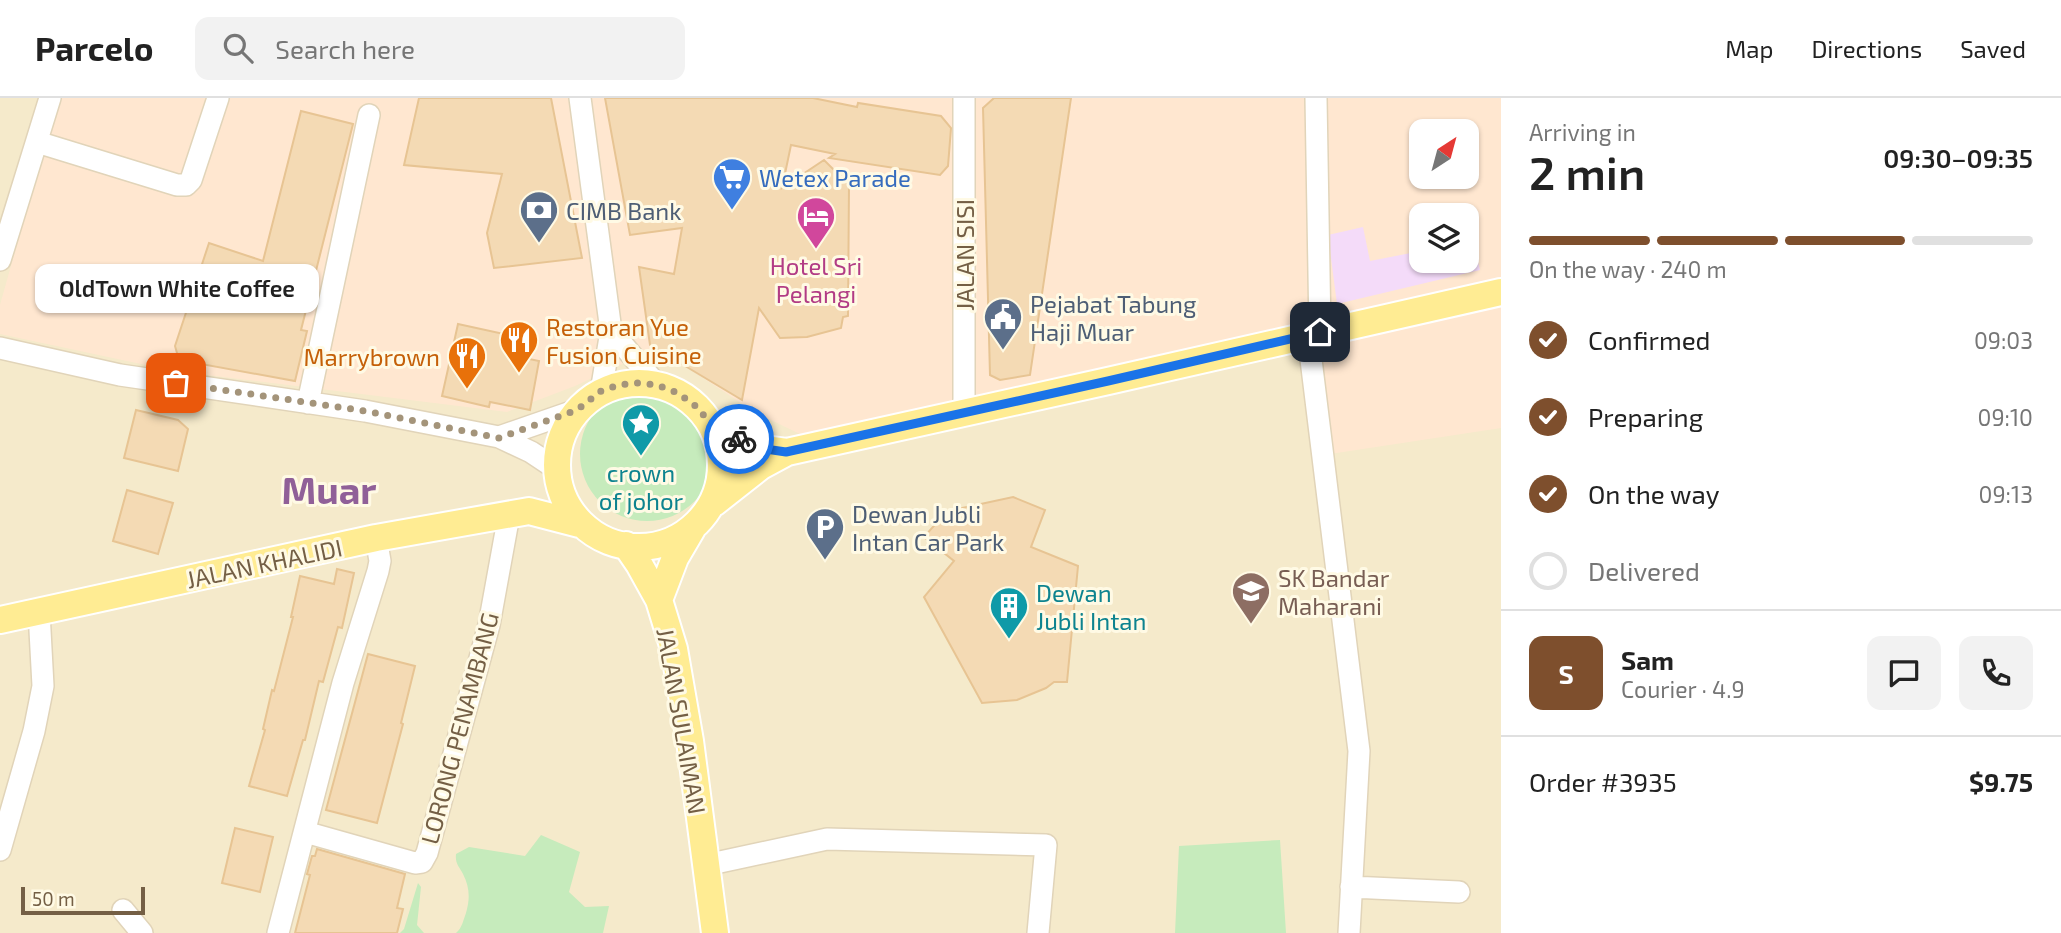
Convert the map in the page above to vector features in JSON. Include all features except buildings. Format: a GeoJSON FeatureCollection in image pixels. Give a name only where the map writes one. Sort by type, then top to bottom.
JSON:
{"type":"FeatureCollection","features":[{"type":"Feature","properties":{"kind":"main road"},"geometry":{"type":"LineString","coordinates":[[519,513],[579,524],[609,541],[626,545],[667,542],[685,533],[761,466],[786,452],[1501,292]]}},
{"type":"Feature","properties":{"kind":"main road"},"geometry":{"type":"LineString","coordinates":[[519,513],[552,486],[556,473],[557,447],[565,427],[577,410],[601,391],[638,383],[657,385],[678,393],[697,407],[711,424],[719,443],[722,463],[721,484],[707,511]]}},
{"type":"Feature","properties":{"kind":"main road"},"geometry":{"type":"LineString","coordinates":[[711,424],[758,448],[786,452]]}},
{"type":"Feature","properties":{"kind":"main road"},"geometry":{"type":"LineString","coordinates":[[556,473],[564,503],[579,524]]}},
{"type":"Feature","properties":{"kind":"main road","name":"JALAN SULAIMAN"},"geometry":{"type":"LineString","coordinates":[[707,511],[686,537],[659,600],[674,649],[690,741],[715,933]]}},
{"type":"Feature","properties":{"kind":"main road","name":"JALAN KHALIDI"},"geometry":{"type":"LineString","coordinates":[[0,620],[376,538],[519,513]]}},
{"type":"Feature","properties":{"kind":"main road"},"geometry":{"type":"LineString","coordinates":[[626,545],[659,600]]}},
{"type":"Feature","properties":{"kind":"street"},"geometry":{"type":"LineString","coordinates":[[0,260],[50,98]]}},
{"type":"Feature","properties":{"kind":"street"},"geometry":{"type":"LineString","coordinates":[[37,142],[177,185],[186,185],[191,180],[218,98]]}},
{"type":"Feature","properties":{"kind":"street"},"geometry":{"type":"LineString","coordinates":[[580,98],[611,331],[601,391]]}},
{"type":"Feature","properties":{"kind":"street","name":"JALAN SISI"},"geometry":{"type":"LineString","coordinates":[[964,98],[964,412]]}},
{"type":"Feature","properties":{"kind":"street"},"geometry":{"type":"LineString","coordinates":[[1316,98],[1314,333],[1359,751],[1349,933]]}},
{"type":"Feature","properties":{"kind":"street"},"geometry":{"type":"LineString","coordinates":[[309,403],[369,115]]}},
{"type":"Feature","properties":{"kind":"street"},"geometry":{"type":"LineString","coordinates":[[611,331],[657,385]]}},
{"type":"Feature","properties":{"kind":"street"},"geometry":{"type":"LineString","coordinates":[[0,348],[120,375],[365,411],[499,438],[531,452],[556,473]]}},
{"type":"Feature","properties":{"kind":"street"},"geometry":{"type":"LineString","coordinates":[[499,438],[577,410]]}},
{"type":"Feature","properties":{"kind":"street","name":"LORONG PENAMBANG"},"geometry":{"type":"LineString","coordinates":[[305,832],[415,863],[422,862],[434,827],[519,513]]}},
{"type":"Feature","properties":{"kind":"street"},"geometry":{"type":"LineString","coordinates":[[278,933],[343,683],[378,571],[380,561],[376,538]]}},
{"type":"Feature","properties":{"kind":"street"},"geometry":{"type":"LineString","coordinates":[[0,850],[34,732],[43,686],[39,612]]}},
{"type":"Feature","properties":{"kind":"street"},"geometry":{"type":"LineString","coordinates":[[706,865],[827,839],[1046,845],[1038,933]]}},
{"type":"Feature","properties":{"kind":"street"},"geometry":{"type":"LineString","coordinates":[[1351,887],[1459,892]]}},
{"type":"Feature","properties":{"kind":"street"},"geometry":{"type":"LineString","coordinates":[[123,910],[142,933]]}},
{"type":"Feature","properties":{"kind":"shaded area"},"geometry":{"type":"Polygon","coordinates":[[[0,98],[1501,98],[1501,933],[0,933],[0,98]]]}},
{"type":"Feature","properties":{"kind":"shaded area"},"geometry":{"type":"Polygon","coordinates":[[[58,98],[1501,98],[1501,299],[800,434],[756,413],[685,366],[635,358],[575,386],[507,412],[174,371],[0,334],[0,305],[58,98]]]}},
{"type":"Feature","properties":{"kind":"shaded area"},"geometry":{"type":"Polygon","coordinates":[[[1363,227],[1370,261],[1409,253],[1409,273],[1467,273],[1337,304],[1328,235],[1363,227]]]}},
{"type":"Feature","properties":{"kind":"shaded area"},"geometry":{"type":"Polygon","coordinates":[[[1501,306],[1501,428],[1330,454],[1315,345],[1501,306]]]}},
{"type":"Feature","properties":{"kind":"green space"},"geometry":{"type":"Polygon","coordinates":[[[647,387],[673,392],[695,406],[709,428],[714,454],[709,480],[695,502],[673,516],[647,521],[621,516],[599,502],[585,480],[580,454],[585,428],[599,406],[621,392],[647,387]]]}},
{"type":"Feature","properties":{"kind":"green space"},"geometry":{"type":"Polygon","coordinates":[[[541,835],[580,852],[569,892],[585,907],[609,906],[603,933],[456,933],[463,922],[469,898],[456,854],[469,847],[525,856],[541,835]]]}},
{"type":"Feature","properties":{"kind":"green space"},"geometry":{"type":"Polygon","coordinates":[[[1280,840],[1286,933],[1175,933],[1179,846],[1280,840]]]}},
{"type":"Feature","properties":{"kind":"green space"},"geometry":{"type":"Polygon","coordinates":[[[418,883],[421,887],[417,925],[424,933],[400,933],[404,929],[418,883]]]}},
{"type":"Feature","properties":{"kind":"way so far"},"geometry":{"type":"LineString","coordinates":[[176,383],[365,411],[499,438],[577,410],[601,391],[638,383],[657,385],[678,393],[697,407],[711,424],[739,439]]}},
{"type":"Feature","properties":{"kind":"place","name":"Wetex Parade"},"geometry":{"type":"Point","coordinates":[732,211]}},
{"type":"Feature","properties":{"kind":"place","name":"CIMB Bank"},"geometry":{"type":"Point","coordinates":[539,244]}},
{"type":"Feature","properties":{"kind":"place","name":"Hotel Sri Pelangi"},"geometry":{"type":"Point","coordinates":[816,250]}},
{"type":"Feature","properties":{"kind":"place","name":"Pejabat Tabung Haji Muar"},"geometry":{"type":"Point","coordinates":[1003,351]}},
{"type":"Feature","properties":{"kind":"place","name":"Restoran Yue Fusion Cuisine"},"geometry":{"type":"Point","coordinates":[519,374]}},
{"type":"Feature","properties":{"kind":"place","name":"OldTown White Coffee"},"geometry":{"type":"Point","coordinates":[176,383]}},
{"type":"Feature","properties":{"kind":"place","name":"Marrybrown"},"geometry":{"type":"Point","coordinates":[467,390]}},
{"type":"Feature","properties":{"kind":"place","name":"crown of johor"},"geometry":{"type":"Point","coordinates":[641,457]}},
{"type":"Feature","properties":{"kind":"place","name":"Dewan Jubli Intan Car Park"},"geometry":{"type":"Point","coordinates":[825,561]}},
{"type":"Feature","properties":{"kind":"place","name":"SK Bandar Maharani"},"geometry":{"type":"Point","coordinates":[1251,625]}},
{"type":"Feature","properties":{"kind":"place","name":"Dewan Jubli Intan"},"geometry":{"type":"Point","coordinates":[1009,640]}},
{"type":"Feature","properties":{"kind":"district","name":"Muar"},"geometry":{"type":"Point","coordinates":[329,489]}},
{"type":"Feature","properties":{"kind":"route"},"geometry":{"type":"LineString","coordinates":[[739,439],[758,448],[786,452],[1320,332]]}}]}
